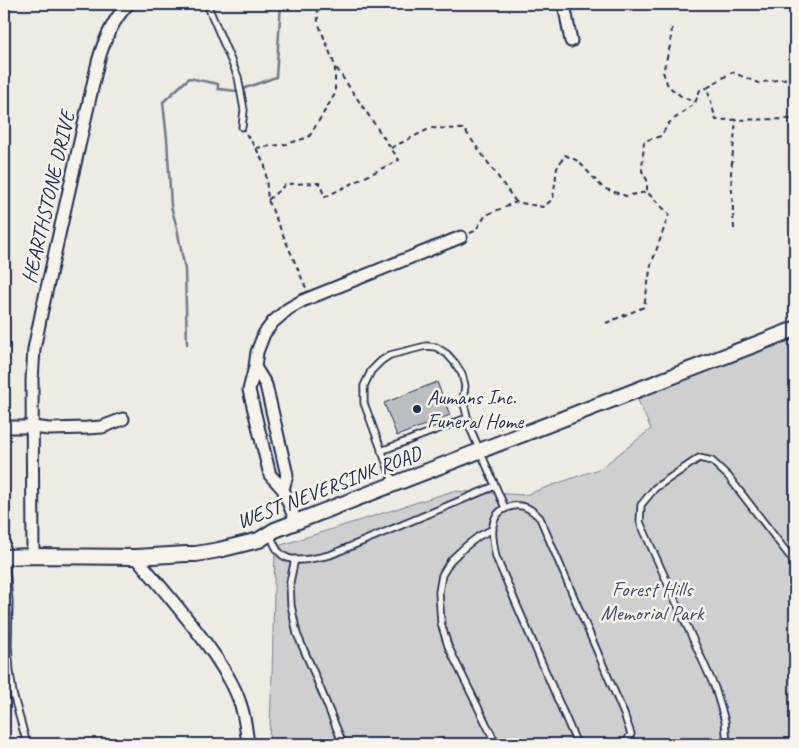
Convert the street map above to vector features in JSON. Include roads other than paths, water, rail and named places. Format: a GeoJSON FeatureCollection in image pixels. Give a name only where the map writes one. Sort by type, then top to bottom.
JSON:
{"type":"FeatureCollection","features":[{"type":"Feature","properties":{"kind":"street","name":"HEARTHSTONE DRIVE"},"geometry":{"type":"LineString","coordinates":[[33,556],[32,380],[34,349],[103,45],[113,23],[128,4]]}},
{"type":"Feature","properties":{"kind":"street"},"geometry":{"type":"LineString","coordinates":[[564,4],[571,41]]}},
{"type":"Feature","properties":{"kind":"street"},"geometry":{"type":"LineString","coordinates":[[296,522],[283,489],[270,475],[249,390],[257,352],[264,334],[272,322],[288,309],[461,237]]}},
{"type":"Feature","properties":{"kind":"street","name":"WEST NEVERSINK ROAD"},"geometry":{"type":"LineString","coordinates":[[4,557],[136,558],[196,554],[259,540],[275,530],[795,329]]}},
{"type":"Feature","properties":{"kind":"street"},"geometry":{"type":"LineString","coordinates":[[255,367],[266,385],[285,466],[287,475],[283,489]]}},
{"type":"Feature","properties":{"kind":"street"},"geometry":{"type":"LineString","coordinates":[[4,427],[49,429],[102,427],[123,419]]}},
{"type":"Feature","properties":{"kind":"street"},"geometry":{"type":"LineString","coordinates":[[136,558],[190,622],[232,682],[243,711],[248,744]]}},
{"type":"Feature","properties":{"kind":"lane"},"geometry":{"type":"LineString","coordinates":[[207,4],[238,77],[244,110],[242,128]]}},
{"type":"Feature","properties":{"kind":"lane"},"geometry":{"type":"LineString","coordinates":[[394,484],[364,403],[364,386],[371,371],[381,361],[390,356],[426,346],[436,347],[447,354],[462,374],[465,386],[464,400],[470,428],[505,508]]}},
{"type":"Feature","properties":{"kind":"lane"},"geometry":{"type":"LineString","coordinates":[[381,450],[467,418]]}},
{"type":"Feature","properties":{"kind":"lane"},"geometry":{"type":"LineString","coordinates":[[727,744],[725,721],[715,688],[640,522],[641,505],[655,488],[699,458],[712,462],[728,476],[792,554],[795,563]]}},
{"type":"Feature","properties":{"kind":"lane"},"geometry":{"type":"LineString","coordinates":[[269,533],[279,552],[288,558],[304,561],[330,555],[495,486]]}},
{"type":"Feature","properties":{"kind":"lane"},"geometry":{"type":"LineString","coordinates":[[577,744],[496,557],[492,539],[493,529],[496,516],[505,508],[517,505],[530,508],[540,518],[624,714],[630,734],[626,744]]}},
{"type":"Feature","properties":{"kind":"lane"},"geometry":{"type":"LineString","coordinates":[[493,529],[479,536],[451,560],[442,575],[440,592],[441,623],[448,646],[496,744]]}},
{"type":"Feature","properties":{"kind":"lane"},"geometry":{"type":"LineString","coordinates":[[4,557],[9,601],[8,645],[10,672],[13,694],[27,744]]}},
{"type":"Feature","properties":{"kind":"lane"},"geometry":{"type":"LineString","coordinates":[[294,559],[290,582],[291,605],[297,634],[343,744]]}},
{"type":"Feature","properties":{"kind":"waterway"},"geometry":{"type":"LineString","coordinates":[[187,344],[185,270],[171,206],[163,102],[189,78],[218,84],[218,89],[237,91],[276,77],[281,4]]}},
{"type":"Feature","properties":{"kind":"place","name":"Aumans Inc. Funeral Home"},"geometry":{"type":"Point","coordinates":[417,409]}},
{"type":"Feature","properties":{"kind":"park label","name":"Forest Hills Memorial Park"},"geometry":{"type":"Point","coordinates":[652,601]}}]}
